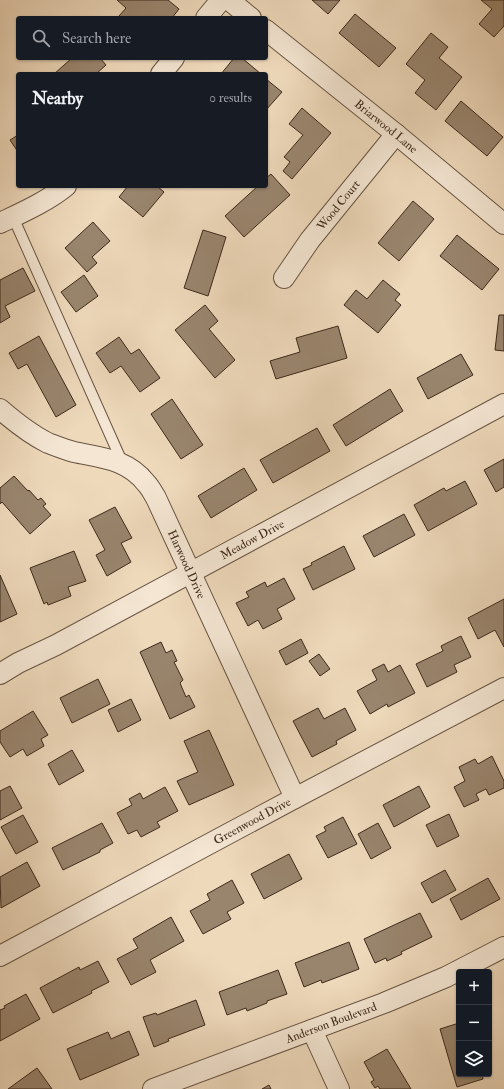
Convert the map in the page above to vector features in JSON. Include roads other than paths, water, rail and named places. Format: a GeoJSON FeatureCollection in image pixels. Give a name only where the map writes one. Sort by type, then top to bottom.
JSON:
{"type":"FeatureCollection","features":[{"type":"Feature","properties":{"kind":"street"},"geometry":{"type":"LineString","coordinates":[[208,16],[221,0]]}},
{"type":"Feature","properties":{"kind":"street"},"geometry":{"type":"LineString","coordinates":[[229,0],[249,16]]}},
{"type":"Feature","properties":{"kind":"street","name":"Briarwood Lane"},"geometry":{"type":"LineString","coordinates":[[268,32],[396,134],[504,224]]}},
{"type":"Feature","properties":{"kind":"street"},"geometry":{"type":"LineString","coordinates":[[163,72],[172,60]]}},
{"type":"Feature","properties":{"kind":"street","name":"Wood Court"},"geometry":{"type":"LineString","coordinates":[[284,278],[310,240],[396,134]]}},
{"type":"Feature","properties":{"kind":"street"},"geometry":{"type":"LineString","coordinates":[[6,220],[50,197],[64,188]]}},
{"type":"Feature","properties":{"kind":"street","name":"Meadow Drive"},"geometry":{"type":"LineString","coordinates":[[0,674],[504,404]]}},
{"type":"Feature","properties":{"kind":"street","name":"Harwood Drive"},"geometry":{"type":"LineString","coordinates":[[0,409],[22,428],[48,442],[73,452],[106,458],[124,464],[138,474],[147,483],[156,498],[191,572],[295,798]]}},
{"type":"Feature","properties":{"kind":"street","name":"Greenwood Drive"},"geometry":{"type":"LineString","coordinates":[[0,956],[504,688]]}},
{"type":"Feature","properties":{"kind":"street","name":"Anderson Boulevard"},"geometry":{"type":"LineString","coordinates":[[153,1089],[391,1000],[502,953]]}},
{"type":"Feature","properties":{"kind":"street"},"geometry":{"type":"LineString","coordinates":[[312,1030],[339,1089]]}},
{"type":"Feature","properties":{"kind":"lane"},"geometry":{"type":"LineString","coordinates":[[6,220],[124,464]]}}]}
